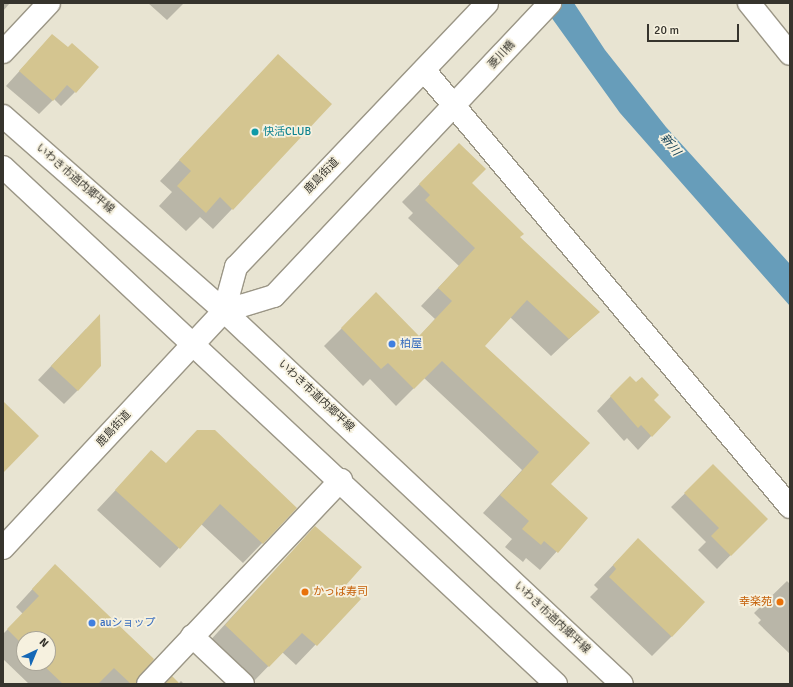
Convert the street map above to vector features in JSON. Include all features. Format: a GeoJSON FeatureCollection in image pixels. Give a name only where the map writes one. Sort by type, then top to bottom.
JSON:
{"type":"FeatureCollection","features":[{"type":"Feature","properties":{"kind":"street"},"geometry":{"type":"LineString","coordinates":[[3,52],[50,3]]}},
{"type":"Feature","properties":{"kind":"street"},"geometry":{"type":"LineString","coordinates":[[487,3],[424,70],[790,507]]}},
{"type":"Feature","properties":{"kind":"street","name":"菱川橋"},"geometry":{"type":"LineString","coordinates":[[455,106],[550,3]]}},
{"type":"Feature","properties":{"kind":"street"},"geometry":{"type":"LineString","coordinates":[[749,3],[790,52]]}},
{"type":"Feature","properties":{"kind":"street","name":"鹿島街道"},"geometry":{"type":"LineString","coordinates":[[3,548],[224,311],[236,267],[424,70]]}},
{"type":"Feature","properties":{"kind":"street"},"geometry":{"type":"LineString","coordinates":[[224,311],[274,296],[455,106]]}},
{"type":"Feature","properties":{"kind":"street","name":"いわき市道内郷平線"},"geometry":{"type":"LineString","coordinates":[[3,116],[224,311],[622,684]]}},
{"type":"Feature","properties":{"kind":"street"},"geometry":{"type":"LineString","coordinates":[[3,167],[341,480],[556,684]]}},
{"type":"Feature","properties":{"kind":"street"},"geometry":{"type":"LineString","coordinates":[[148,684],[341,480]]}},
{"type":"Feature","properties":{"kind":"street"},"geometry":{"type":"LineString","coordinates":[[192,636],[243,684]]}},
{"type":"Feature","properties":{"kind":"water","name":"新川"},"geometry":{"type":"Polygon","coordinates":[[[541,3],[574,3],[605,50],[666,127],[790,264],[790,306],[620,113],[541,3]]]}},
{"type":"Feature","properties":{"kind":"building"},"geometry":{"type":"Polygon","coordinates":[[[52,34],[68,47],[72,43],[99,67],[76,93],[67,85],[53,101],[19,71],[52,34]]]}},
{"type":"Feature","properties":{"kind":"building","name":"快活CLUB"},"geometry":{"type":"Polygon","coordinates":[[[278,54],[332,104],[233,210],[220,197],[206,213],[177,186],[191,171],[179,160],[278,54]]]}},
{"type":"Feature","properties":{"kind":"building"},"geometry":{"type":"Polygon","coordinates":[[[459,143],[486,169],[472,183],[524,234],[520,237],[600,312],[569,339],[527,300],[485,346],[590,443],[551,484],[588,518],[558,553],[544,541],[541,545],[522,529],[529,521],[500,495],[539,452],[442,361],[414,389],[388,363],[381,369],[341,328],[376,292],[419,336],[452,301],[438,288],[475,248],[425,200],[430,195],[419,184],[459,143]]]}},
{"type":"Feature","properties":{"kind":"building"},"geometry":{"type":"Polygon","coordinates":[[[100,314],[101,366],[78,391],[51,366],[100,314]]]}},
{"type":"Feature","properties":{"kind":"building"},"geometry":{"type":"Polygon","coordinates":[[[630,376],[636,382],[642,377],[659,395],[654,400],[671,417],[652,437],[641,425],[638,428],[610,396],[630,376]]]}},
{"type":"Feature","properties":{"kind":"building"},"geometry":{"type":"Polygon","coordinates":[[[3,401],[39,436],[3,473],[3,401]]]}},
{"type":"Feature","properties":{"kind":"building"},"geometry":{"type":"Polygon","coordinates":[[[197,430],[215,430],[297,508],[263,544],[220,504],[180,549],[115,490],[151,450],[166,463],[197,430]]]}},
{"type":"Feature","properties":{"kind":"building"},"geometry":{"type":"Polygon","coordinates":[[[713,464],[768,519],[731,556],[711,536],[719,528],[684,493],[713,464]]]}},
{"type":"Feature","properties":{"kind":"building","name":"かっぱ寿司"},"geometry":{"type":"Polygon","coordinates":[[[315,526],[362,567],[346,585],[361,599],[317,646],[302,633],[269,667],[225,625],[315,526]]]}},
{"type":"Feature","properties":{"kind":"building"},"geometry":{"type":"Polygon","coordinates":[[[638,538],[705,602],[672,637],[609,577],[616,569],[613,565],[638,538]]]}},
{"type":"Feature","properties":{"kind":"building"},"geometry":{"type":"Polygon","coordinates":[[[55,564],[154,659],[136,684],[131,684],[114,668],[98,684],[63,684],[49,671],[56,671],[56,631],[16,631],[16,638],[7,629],[39,596],[32,589],[55,564]]]}},
{"type":"Feature","properties":{"kind":"building"},"geometry":{"type":"Polygon","coordinates":[[[172,676],[180,684],[165,684],[172,676]]]}},
{"type":"Feature","properties":{"kind":"place","name":"快活CLUB"},"geometry":{"type":"Point","coordinates":[255,132]}},
{"type":"Feature","properties":{"kind":"place","name":"柏屋"},"geometry":{"type":"Point","coordinates":[392,344]}},
{"type":"Feature","properties":{"kind":"place","name":"かっぱ寿司"},"geometry":{"type":"Point","coordinates":[305,592]}},
{"type":"Feature","properties":{"kind":"place","name":"幸楽苑"},"geometry":{"type":"Point","coordinates":[780,602]}},
{"type":"Feature","properties":{"kind":"place","name":"auショップ"},"geometry":{"type":"Point","coordinates":[92,623]}}]}
